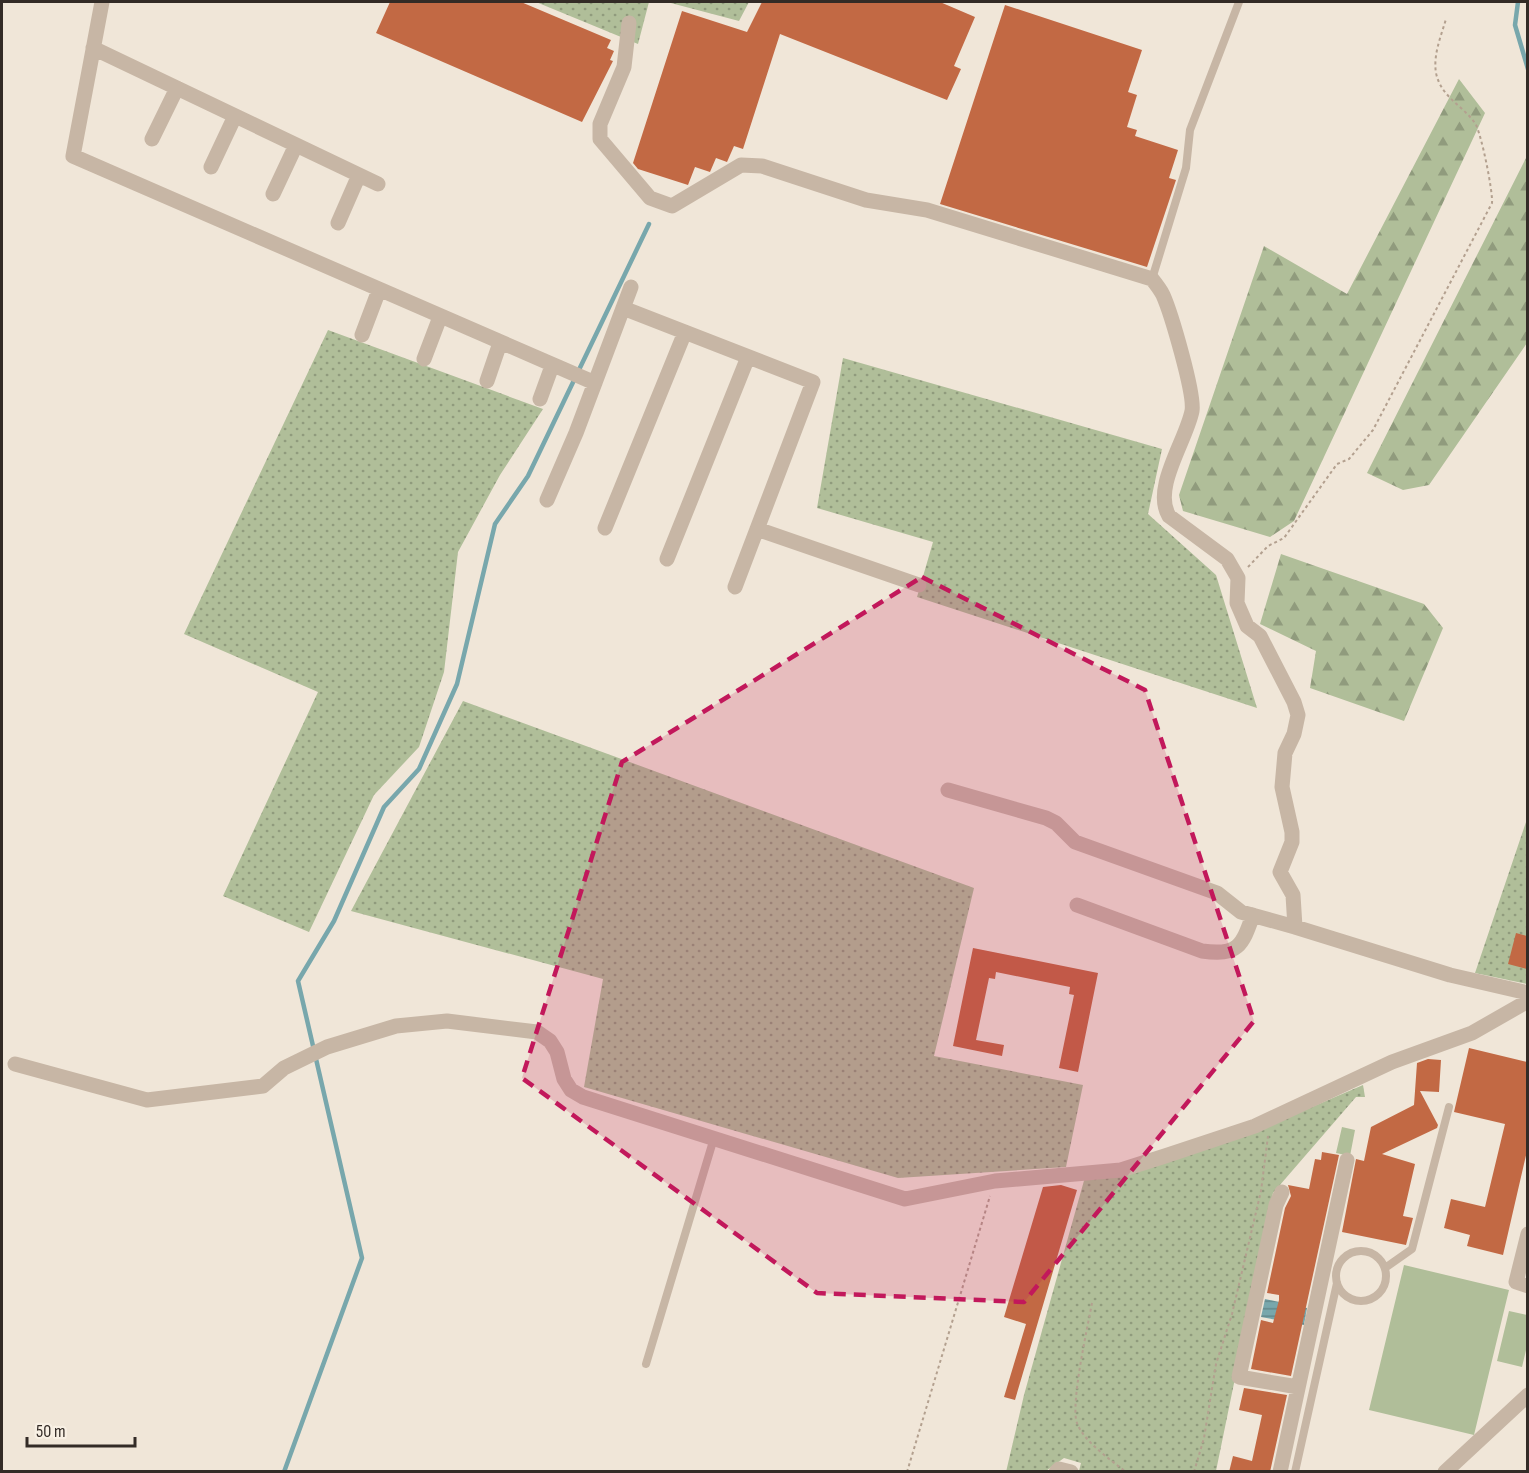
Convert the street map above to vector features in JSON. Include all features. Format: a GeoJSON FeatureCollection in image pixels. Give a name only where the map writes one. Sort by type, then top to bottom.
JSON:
{"type":"FeatureCollection","features":[{"type":"Feature","properties":{"kind":"street"},"geometry":{"type":"LineString","coordinates":[[102,2],[73,156],[595,383]]}},
{"type":"Feature","properties":{"kind":"street"},"geometry":{"type":"LineString","coordinates":[[629,23],[624,67],[600,124],[600,140],[650,198],[672,206],[741,165],[762,166],[866,200],[927,210],[1152,279],[1163,294],[1192,389],[1192,410],[1165,487],[1163,506],[1169,516],[1227,559],[1238,578],[1237,603],[1247,626],[1260,636],[1294,702],[1298,715],[1283,769],[1282,787],[1292,842],[1280,872],[1293,895],[1295,927]]}},
{"type":"Feature","properties":{"kind":"street"},"geometry":{"type":"LineString","coordinates":[[93,48],[378,184]]}},
{"type":"Feature","properties":{"kind":"street"},"geometry":{"type":"LineString","coordinates":[[152,139],[177,88]]}},
{"type":"Feature","properties":{"kind":"street"},"geometry":{"type":"LineString","coordinates":[[211,167],[235,116]]}},
{"type":"Feature","properties":{"kind":"street"},"geometry":{"type":"LineString","coordinates":[[273,194],[296,145]]}},
{"type":"Feature","properties":{"kind":"street"},"geometry":{"type":"LineString","coordinates":[[338,223],[359,175]]}},
{"type":"Feature","properties":{"kind":"street"},"geometry":{"type":"LineString","coordinates":[[547,500],[631,287]]}},
{"type":"Feature","properties":{"kind":"street"},"geometry":{"type":"LineString","coordinates":[[362,335],[379,290]]}},
{"type":"Feature","properties":{"kind":"street"},"geometry":{"type":"LineString","coordinates":[[623,308],[813,382],[735,587]]}},
{"type":"Feature","properties":{"kind":"street"},"geometry":{"type":"LineString","coordinates":[[424,359],[440,317]]}},
{"type":"Feature","properties":{"kind":"street"},"geometry":{"type":"LineString","coordinates":[[605,528],[685,332]]}},
{"type":"Feature","properties":{"kind":"street"},"geometry":{"type":"LineString","coordinates":[[487,381],[500,343]]}},
{"type":"Feature","properties":{"kind":"street"},"geometry":{"type":"LineString","coordinates":[[668,559],[748,357]]}},
{"type":"Feature","properties":{"kind":"street"},"geometry":{"type":"LineString","coordinates":[[540,399],[552,366]]}},
{"type":"Feature","properties":{"kind":"street"},"geometry":{"type":"LineString","coordinates":[[757,529],[919,585]]}},
{"type":"Feature","properties":{"kind":"street"},"geometry":{"type":"LineString","coordinates":[[948,790],[1046,818],[1056,823],[1075,842],[1216,893],[1241,912],[1450,975],[1527,993]]}},
{"type":"Feature","properties":{"kind":"street"},"geometry":{"type":"LineString","coordinates":[[1077,905],[1202,951],[1219,954],[1235,949],[1244,941],[1253,915]]}},
{"type":"Feature","properties":{"kind":"street"},"geometry":{"type":"LineString","coordinates":[[15,1064],[147,1100],[263,1086],[284,1068],[327,1047],[396,1026],[447,1021],[496,1028],[514,1027],[537,1032],[550,1041],[557,1052],[564,1079],[571,1090],[583,1097],[904,1199],[995,1181],[1121,1170],[1255,1126],[1392,1062],[1472,1033],[1527,1001]]}},
{"type":"Feature","properties":{"kind":"street"},"geometry":{"type":"LineString","coordinates":[[1281,1472],[1347,1160]]}},
{"type":"Feature","properties":{"kind":"street"},"geometry":{"type":"LineString","coordinates":[[1282,1192],[1276,1205],[1239,1377],[1298,1387]]}},
{"type":"Feature","properties":{"kind":"street"},"geometry":{"type":"LineString","coordinates":[[1527,1234],[1516,1282],[1527,1286]]}},
{"type":"Feature","properties":{"kind":"street"},"geometry":{"type":"LineString","coordinates":[[1445,1472],[1527,1395]]}},
{"type":"Feature","properties":{"kind":"street"},"geometry":{"type":"LineString","coordinates":[[1056,1472],[1059,1468],[1071,1472]]}},
{"type":"Feature","properties":{"kind":"lane"},"geometry":{"type":"LineString","coordinates":[[1152,279],[1186,168],[1190,130],[1239,2]]}},
{"type":"Feature","properties":{"kind":"lane"},"geometry":{"type":"LineString","coordinates":[[1337,1282],[1347,1296],[1367,1300],[1383,1287],[1385,1268],[1412,1249],[1449,1107]]}},
{"type":"Feature","properties":{"kind":"lane"},"geometry":{"type":"LineString","coordinates":[[646,1364],[714,1138]]}},
{"type":"Feature","properties":{"kind":"lane"},"geometry":{"type":"LineString","coordinates":[[1295,1472],[1337,1282],[1339,1263],[1350,1253],[1357,1251],[1371,1253],[1385,1268]]}},
{"type":"Feature","properties":{"kind":"path"},"geometry":{"type":"LineString","coordinates":[[1238,578],[1268,546],[1284,538],[1337,464],[1349,459],[1373,430],[1492,203],[1493,189],[1483,155],[1479,130],[1474,121],[1449,98],[1436,73],[1436,57],[1446,19]]}},
{"type":"Feature","properties":{"kind":"path"},"geometry":{"type":"LineString","coordinates":[[1194,1472],[1204,1438],[1216,1364],[1232,1314],[1261,1191],[1270,1118]]}},
{"type":"Feature","properties":{"kind":"path"},"geometry":{"type":"LineString","coordinates":[[907,1472],[995,1181]]}},
{"type":"Feature","properties":{"kind":"path"},"geometry":{"type":"LineString","coordinates":[[1092,1303],[1078,1384],[1077,1422],[1096,1448],[1126,1472]]}},
{"type":"Feature","properties":{"kind":"highlighted area"},"geometry":{"type":"Polygon","coordinates":[[[922,577],[1145,690],[1254,1021],[1024,1302],[817,1293],[522,1078],[622,762],[922,577]]]}},
{"type":"Feature","properties":{"kind":"green space"},"geometry":{"type":"Polygon","coordinates":[[[536,2],[649,2],[638,44],[536,2]]]}},
{"type":"Feature","properties":{"kind":"green space"},"geometry":{"type":"Polygon","coordinates":[[[667,2],[749,2],[739,21],[667,2]]]}},
{"type":"Feature","properties":{"kind":"green space"},"geometry":{"type":"Polygon","coordinates":[[[1459,79],[1485,113],[1294,521],[1270,537],[1183,511],[1179,495],[1264,246],[1347,294],[1459,79]]]}},
{"type":"Feature","properties":{"kind":"green space"},"geometry":{"type":"Polygon","coordinates":[[[1527,156],[1527,343],[1429,485],[1403,490],[1367,473],[1527,156]]]}},
{"type":"Feature","properties":{"kind":"green space"},"geometry":{"type":"Polygon","coordinates":[[[328,330],[543,409],[500,475],[458,552],[444,672],[419,747],[374,795],[309,932],[223,896],[318,692],[184,634],[328,330]]]}},
{"type":"Feature","properties":{"kind":"green space"},"geometry":{"type":"Polygon","coordinates":[[[843,358],[1162,449],[1148,514],[1216,575],[1257,708],[917,597],[933,542],[817,508],[843,358]]]}},
{"type":"Feature","properties":{"kind":"green space"},"geometry":{"type":"Polygon","coordinates":[[[1281,554],[1424,604],[1443,628],[1404,721],[1310,688],[1316,651],[1260,624],[1281,554]]]}},
{"type":"Feature","properties":{"kind":"green space"},"geometry":{"type":"Polygon","coordinates":[[[463,701],[974,888],[934,1056],[1083,1085],[1066,1167],[898,1178],[584,1087],[603,979],[351,911],[463,701]]]}},
{"type":"Feature","properties":{"kind":"green space"},"geometry":{"type":"Polygon","coordinates":[[[1527,819],[1527,984],[1475,973],[1527,819]]]}},
{"type":"Feature","properties":{"kind":"green space"},"geometry":{"type":"Polygon","coordinates":[[[1363,1085],[1365,1097],[1356,1097],[1273,1193],[1216,1471],[1079,1471],[1081,1463],[1064,1458],[1046,1471],[1006,1472],[1024,1395],[1085,1177],[1263,1128],[1363,1085]]]}},
{"type":"Feature","properties":{"kind":"green space"},"geometry":{"type":"Polygon","coordinates":[[[1342,1127],[1355,1130],[1350,1156],[1336,1153],[1342,1127]]]}},
{"type":"Feature","properties":{"kind":"green space"},"geometry":{"type":"Polygon","coordinates":[[[1404,1265],[1509,1290],[1474,1435],[1369,1410],[1404,1265]]]}},
{"type":"Feature","properties":{"kind":"green space"},"geometry":{"type":"Polygon","coordinates":[[[1509,1311],[1527,1315],[1527,1346],[1522,1367],[1497,1361],[1509,1311]]]}},
{"type":"Feature","properties":{"kind":"water"},"geometry":{"type":"Polygon","coordinates":[[[1265,1299],[1307,1308],[1304,1325],[1261,1317],[1265,1299]]]}},
{"type":"Feature","properties":{"kind":"building"},"geometry":{"type":"Polygon","coordinates":[[[390,2],[521,2],[611,40],[607,48],[614,51],[610,60],[613,61],[582,122],[376,33],[390,2]]]}},
{"type":"Feature","properties":{"kind":"building"},"geometry":{"type":"Polygon","coordinates":[[[762,2],[940,2],[975,17],[954,66],[961,69],[947,100],[780,34],[743,149],[734,146],[727,162],[716,158],[710,172],[695,167],[688,185],[638,169],[633,163],[682,11],[747,32],[762,2]]]}},
{"type":"Feature","properties":{"kind":"building"},"geometry":{"type":"Polygon","coordinates":[[[1005,5],[1142,50],[1128,92],[1137,95],[1127,127],[1137,130],[1135,136],[1178,150],[1169,178],[1176,180],[1147,267],[940,204],[1005,5]]]}},
{"type":"Feature","properties":{"kind":"building"},"geometry":{"type":"Polygon","coordinates":[[[1516,933],[1527,936],[1527,969],[1508,964],[1516,933]]]}},
{"type":"Feature","properties":{"kind":"building"},"geometry":{"type":"Polygon","coordinates":[[[973,948],[1098,973],[1078,1072],[1059,1068],[1074,995],[1069,994],[1070,987],[996,972],[995,979],[989,978],[976,1040],[1004,1045],[1002,1056],[953,1046],[973,948]]]}},
{"type":"Feature","properties":{"kind":"building"},"geometry":{"type":"Polygon","coordinates":[[[1469,1048],[1527,1062],[1527,1151],[1503,1255],[1467,1246],[1470,1235],[1444,1228],[1451,1199],[1485,1207],[1505,1124],[1454,1112],[1469,1048]]]}},
{"type":"Feature","properties":{"kind":"building"},"geometry":{"type":"Polygon","coordinates":[[[1428,1059],[1441,1060],[1439,1092],[1420,1091],[1438,1125],[1437,1128],[1382,1154],[1415,1164],[1403,1216],[1413,1218],[1406,1245],[1342,1232],[1356,1159],[1364,1161],[1371,1127],[1414,1105],[1417,1063],[1428,1059]]]}},
{"type":"Feature","properties":{"kind":"building"},"geometry":{"type":"Polygon","coordinates":[[[1322,1152],[1339,1155],[1291,1376],[1251,1369],[1261,1320],[1273,1323],[1279,1300],[1279,1295],[1267,1293],[1285,1208],[1291,1196],[1288,1185],[1309,1189],[1315,1159],[1321,1160],[1322,1152]]]}},
{"type":"Feature","properties":{"kind":"building"},"geometry":{"type":"Polygon","coordinates":[[[1061,1185],[1077,1190],[1015,1400],[1004,1397],[1026,1324],[1004,1317],[1043,1187],[1061,1185]]]}},
{"type":"Feature","properties":{"kind":"building"},"geometry":{"type":"Polygon","coordinates":[[[1244,1388],[1287,1395],[1270,1472],[1229,1472],[1233,1456],[1252,1461],[1262,1415],[1239,1410],[1244,1388]]]}},
{"type":"Feature","properties":{"kind":"waterway"},"geometry":{"type":"LineString","coordinates":[[1518,2],[1515,25],[1528,69]]}},
{"type":"Feature","properties":{"kind":"waterway"},"geometry":{"type":"LineString","coordinates":[[284,1472],[362,1258],[298,981],[334,921],[384,807],[419,769],[457,684],[495,524],[528,476],[649,224]]}}]}
